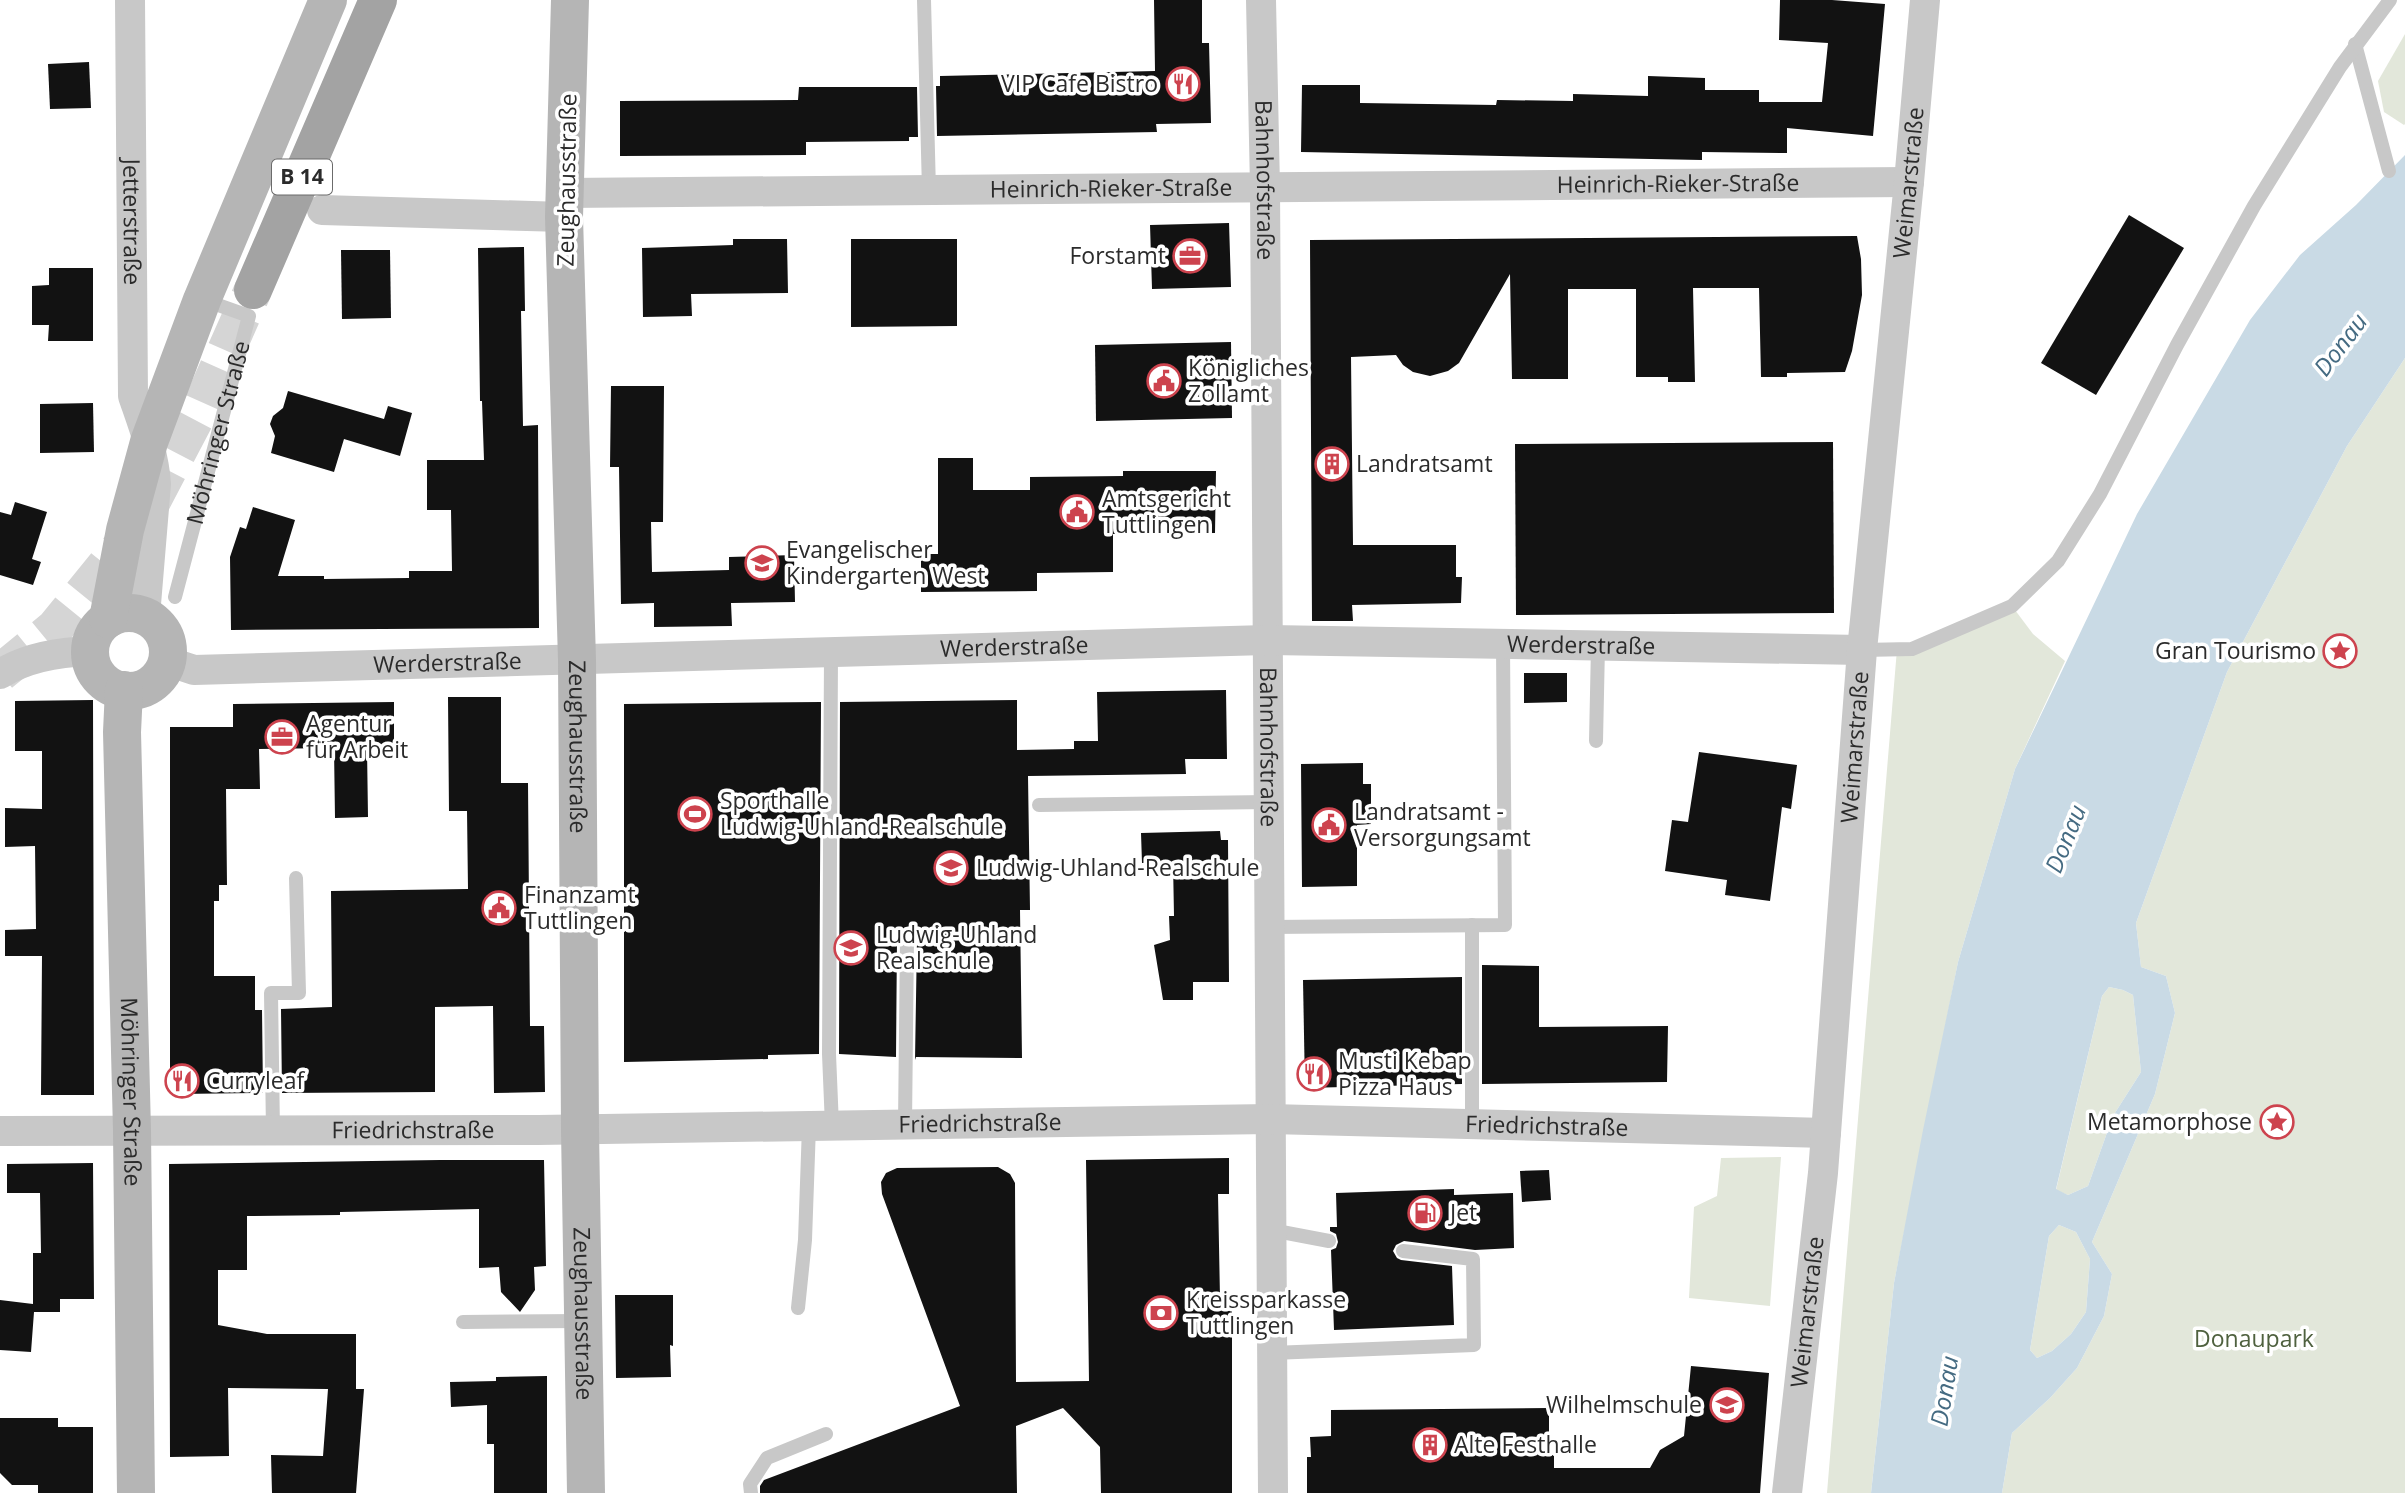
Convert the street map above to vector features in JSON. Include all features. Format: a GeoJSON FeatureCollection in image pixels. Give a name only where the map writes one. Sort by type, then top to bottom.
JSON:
{"type":"FeatureCollection","features":[{"type":"Feature","properties":{"kind":"main road","name":"B 14"},"geometry":{"type":"LineString","coordinates":[[253,290],[379,0]]}},
{"type":"Feature","properties":{"kind":"street","name":"Jetterstraße"},"geometry":{"type":"LineString","coordinates":[[130,0],[133,396],[149,442]]}},
{"type":"Feature","properties":{"kind":"street"},"geometry":{"type":"LineString","coordinates":[[0,674],[16,664],[63,652],[130,621],[162,630],[168,651],[161,674],[151,684],[138,690],[124,690],[104,681],[97,673],[130,621],[125,530],[149,442],[202,300],[328,0]]}},
{"type":"Feature","properties":{"kind":"street","name":"Zeughausstraße"},"geometry":{"type":"LineString","coordinates":[[570,0],[565,205],[577,660],[586,1493]]}},
{"type":"Feature","properties":{"kind":"street","name":"Bahnhofstraße"},"geometry":{"type":"LineString","coordinates":[[1261,0],[1265,187],[1273,1493]]}},
{"type":"Feature","properties":{"kind":"street","name":"Weimarstraße"},"geometry":{"type":"LineString","coordinates":[[1787,1493],[1826,1133],[1862,650],[1925,0]]}},
{"type":"Feature","properties":{"kind":"street","name":"Heinrich-Rieker-Straße"},"geometry":{"type":"LineString","coordinates":[[322,210],[565,205],[929,190],[1909,182]]}},
{"type":"Feature","properties":{"kind":"street","name":"Werderstraße"},"geometry":{"type":"LineString","coordinates":[[167,661],[194,670],[1266,640],[1862,650]]}},
{"type":"Feature","properties":{"kind":"street","name":"Möhringer Straße"},"geometry":{"type":"LineString","coordinates":[[124,690],[121,732],[132,1131],[136,1493]]}},
{"type":"Feature","properties":{"kind":"street","name":"Friedrichstraße"},"geometry":{"type":"LineString","coordinates":[[0,1130],[580,1130],[1270,1119],[1826,1133]]}},
{"type":"Feature","properties":{"kind":"lane"},"geometry":{"type":"LineString","coordinates":[[924,0],[929,190]]}},
{"type":"Feature","properties":{"kind":"lane"},"geometry":{"type":"LineString","coordinates":[[1862,650],[1912,649],[2012,606],[2057,561],[2100,494],[2177,345],[2255,206],[2355,44],[2390,0]]}},
{"type":"Feature","properties":{"kind":"lane"},"geometry":{"type":"LineString","coordinates":[[2355,44],[2389,171]]}},
{"type":"Feature","properties":{"kind":"lane","name":"Möhringer Straße"},"geometry":{"type":"LineString","coordinates":[[130,621],[249,316],[202,300]]}},
{"type":"Feature","properties":{"kind":"lane"},"geometry":{"type":"LineString","coordinates":[[1269,927],[1505,925],[1503,644]]}},
{"type":"Feature","properties":{"kind":"lane"},"geometry":{"type":"LineString","coordinates":[[1596,741],[1598,646]]}},
{"type":"Feature","properties":{"kind":"lane"},"geometry":{"type":"LineString","coordinates":[[798,1308],[829,1054],[831,653]]}},
{"type":"Feature","properties":{"kind":"lane"},"geometry":{"type":"LineString","coordinates":[[1039,805],[1268,802]]}},
{"type":"Feature","properties":{"kind":"lane"},"geometry":{"type":"LineString","coordinates":[[273,1130],[271,993],[299,993],[296,878]]}},
{"type":"Feature","properties":{"kind":"lane"},"geometry":{"type":"LineString","coordinates":[[1472,925],[1472,1124]]}},
{"type":"Feature","properties":{"kind":"lane"},"geometry":{"type":"LineString","coordinates":[[905,1125],[907,939]]}},
{"type":"Feature","properties":{"kind":"lane"},"geometry":{"type":"LineString","coordinates":[[1271,1230],[1329,1241]]}},
{"type":"Feature","properties":{"kind":"lane"},"geometry":{"type":"LineString","coordinates":[[1272,1353],[1474,1345],[1473,1259],[1403,1251]]}},
{"type":"Feature","properties":{"kind":"lane"},"geometry":{"type":"LineString","coordinates":[[463,1322],[584,1321]]}},
{"type":"Feature","properties":{"kind":"lane"},"geometry":{"type":"LineString","coordinates":[[751,1493],[750,1484],[767,1458],[826,1434]]}},
{"type":"Feature","properties":{"kind":"green space"},"geometry":{"type":"Polygon","coordinates":[[[2405,34],[2404,125],[2384,112],[2378,81],[2405,34]]]}},
{"type":"Feature","properties":{"kind":"green space","name":"Donaupark"},"geometry":{"type":"Polygon","coordinates":[[[2405,358],[2405,1493],[2002,1493],[2012,1433],[2050,1398],[2077,1368],[2104,1316],[2112,1274],[2092,1242],[2155,1094],[2175,1013],[2166,976],[2141,967],[2136,923],[2227,672],[2347,446],[2405,358]]]}},
{"type":"Feature","properties":{"kind":"green space"},"geometry":{"type":"Polygon","coordinates":[[[2012,606],[2033,634],[2065,661],[2015,769],[1958,962],[1894,1283],[1871,1493],[1827,1493],[1897,649],[2012,606]]]}},
{"type":"Feature","properties":{"kind":"green space"},"geometry":{"type":"Polygon","coordinates":[[[2109,987],[2133,995],[2141,1072],[2113,1116],[2088,1186],[2068,1195],[2056,1190],[2102,996],[2109,987]]]}},
{"type":"Feature","properties":{"kind":"green space"},"geometry":{"type":"Polygon","coordinates":[[[1781,1157],[1770,1306],[1689,1298],[1694,1207],[1717,1196],[1721,1158],[1781,1157]]]}},
{"type":"Feature","properties":{"kind":"green space"},"geometry":{"type":"Polygon","coordinates":[[[2059,1225],[2076,1232],[2090,1259],[2086,1312],[2071,1334],[2052,1351],[2037,1358],[2030,1350],[2049,1236],[2059,1225]]]}},
{"type":"Feature","properties":{"kind":"water","name":"Donau"},"geometry":{"type":"Polygon","coordinates":[[[2405,155],[2405,358],[2347,446],[2227,672],[2136,923],[2141,967],[2166,976],[2175,1013],[2155,1094],[2092,1242],[2112,1274],[2104,1316],[2077,1368],[2050,1398],[2012,1433],[2002,1493],[1871,1493],[1894,1283],[1923,1130],[1958,962],[2015,769],[2137,514],[2250,320],[2300,255],[2356,205],[2405,155]],[[2109,987],[2102,996],[2056,1189],[2068,1195],[2088,1186],[2113,1116],[2141,1072],[2133,995],[2109,987]],[[2059,1225],[2049,1236],[2030,1350],[2037,1358],[2052,1351],[2071,1334],[2086,1312],[2090,1259],[2076,1232],[2059,1225]]]}},
{"type":"Feature","properties":{"kind":"building"},"geometry":{"type":"Polygon","coordinates":[[[1154,0],[1202,0],[1202,43],[1209,43],[1211,123],[1156,124],[1157,132],[937,136],[936,86],[940,86],[940,76],[1155,71],[1154,0]]]}},
{"type":"Feature","properties":{"kind":"building"},"geometry":{"type":"Polygon","coordinates":[[[1780,0],[1885,4],[1873,136],[1787,128],[1787,153],[1702,152],[1702,160],[1301,152],[1302,85],[1360,85],[1360,103],[1496,105],[1497,100],[1573,101],[1573,94],[1648,96],[1648,76],[1705,78],[1705,90],[1759,90],[1759,102],[1822,102],[1828,43],[1779,40],[1780,0]]]}},
{"type":"Feature","properties":{"kind":"building"},"geometry":{"type":"Polygon","coordinates":[[[89,62],[91,108],[50,109],[48,64],[89,62]]]}},
{"type":"Feature","properties":{"kind":"building"},"geometry":{"type":"Polygon","coordinates":[[[799,87],[917,87],[918,137],[909,137],[909,141],[806,142],[806,155],[620,156],[620,101],[798,100],[799,87]]]}},
{"type":"Feature","properties":{"kind":"building"},"geometry":{"type":"Polygon","coordinates":[[[2129,215],[2184,248],[2096,395],[2041,363],[2129,215]]]}},
{"type":"Feature","properties":{"kind":"building","name":"Forstamt"},"geometry":{"type":"Polygon","coordinates":[[[1229,223],[1231,287],[1152,289],[1150,225],[1229,223]]]}},
{"type":"Feature","properties":{"kind":"building","name":"Landratsamt"},"geometry":{"type":"Polygon","coordinates":[[[1857,236],[1862,295],[1852,351],[1845,372],[1787,373],[1787,377],[1761,377],[1759,288],[1693,288],[1695,382],[1668,382],[1668,377],[1636,377],[1636,289],[1568,289],[1568,379],[1512,379],[1510,274],[1459,363],[1448,371],[1430,376],[1413,372],[1403,365],[1396,355],[1351,357],[1353,545],[1456,545],[1456,577],[1462,577],[1461,603],[1352,605],[1353,621],[1312,621],[1310,240],[1857,236]]]}},
{"type":"Feature","properties":{"kind":"building"},"geometry":{"type":"Polygon","coordinates":[[[733,239],[787,239],[788,293],[691,294],[692,316],[643,317],[642,248],[733,245],[733,239]]]}},
{"type":"Feature","properties":{"kind":"building"},"geometry":{"type":"Polygon","coordinates":[[[851,239],[957,239],[957,326],[851,327],[851,239]]]}},
{"type":"Feature","properties":{"kind":"building"},"geometry":{"type":"Polygon","coordinates":[[[524,247],[525,311],[521,311],[523,426],[538,425],[539,628],[231,630],[230,557],[240,527],[246,529],[253,507],[295,520],[278,576],[324,576],[324,579],[409,578],[409,571],[452,571],[451,510],[427,510],[427,460],[484,460],[480,401],[478,248],[524,247]]]}},
{"type":"Feature","properties":{"kind":"building"},"geometry":{"type":"Polygon","coordinates":[[[341,250],[390,250],[391,318],[342,319],[341,250]]]}},
{"type":"Feature","properties":{"kind":"building"},"geometry":{"type":"Polygon","coordinates":[[[49,268],[93,268],[93,341],[48,341],[49,325],[32,325],[32,286],[49,285],[49,268]]]}},
{"type":"Feature","properties":{"kind":"building","name":"Königliches Zollamt"},"geometry":{"type":"Polygon","coordinates":[[[1231,342],[1232,418],[1096,421],[1095,345],[1231,342]]]}},
{"type":"Feature","properties":{"kind":"building","name":"Evangelischer Kindergarten West"},"geometry":{"type":"Polygon","coordinates":[[[611,386],[664,386],[663,522],[651,522],[652,572],[729,570],[729,557],[794,555],[795,602],[731,603],[732,626],[654,627],[654,603],[621,604],[619,467],[610,467],[611,386]]]}},
{"type":"Feature","properties":{"kind":"building"},"geometry":{"type":"Polygon","coordinates":[[[288,391],[384,419],[388,406],[412,413],[400,456],[344,439],[334,472],[271,453],[275,436],[270,424],[273,416],[283,408],[288,391]]]}},
{"type":"Feature","properties":{"kind":"building"},"geometry":{"type":"Polygon","coordinates":[[[93,403],[94,452],[40,453],[40,404],[93,403]]]}},
{"type":"Feature","properties":{"kind":"building"},"geometry":{"type":"Polygon","coordinates":[[[1833,442],[1834,613],[1516,615],[1515,444],[1833,442]]]}},
{"type":"Feature","properties":{"kind":"building","name":"Amtsgericht Tuttlingen"},"geometry":{"type":"Polygon","coordinates":[[[938,458],[973,458],[973,490],[1030,490],[1030,477],[1123,476],[1123,471],[1216,471],[1215,533],[1113,534],[1113,572],[1037,573],[1037,591],[921,592],[921,554],[938,554],[938,458]]]}},
{"type":"Feature","properties":{"kind":"building"},"geometry":{"type":"Polygon","coordinates":[[[15,502],[47,512],[32,559],[41,562],[33,585],[0,575],[0,512],[11,515],[15,502]]]}},
{"type":"Feature","properties":{"kind":"building"},"geometry":{"type":"Polygon","coordinates":[[[1524,673],[1567,673],[1567,702],[1524,703],[1524,673]]]}},
{"type":"Feature","properties":{"kind":"building"},"geometry":{"type":"Polygon","coordinates":[[[1226,690],[1227,759],[1185,759],[1186,774],[1028,776],[1030,910],[1020,910],[1022,1058],[916,1057],[915,1060],[917,938],[908,928],[902,930],[897,938],[896,1057],[839,1054],[840,702],[1017,700],[1017,750],[1074,749],[1074,741],[1098,741],[1097,692],[1226,690]]]}},
{"type":"Feature","properties":{"kind":"building"},"geometry":{"type":"Polygon","coordinates":[[[448,697],[501,697],[501,783],[528,783],[530,1026],[544,1026],[545,1092],[494,1093],[493,1006],[435,1007],[435,1092],[282,1093],[281,1009],[332,1007],[331,891],[468,889],[467,811],[449,811],[448,697]]]}},
{"type":"Feature","properties":{"kind":"building"},"geometry":{"type":"Polygon","coordinates":[[[93,700],[94,1095],[41,1095],[42,956],[5,956],[5,930],[36,929],[35,846],[5,847],[5,808],[42,809],[42,751],[15,751],[15,701],[93,700]]]}},
{"type":"Feature","properties":{"kind":"building"},"geometry":{"type":"Polygon","coordinates":[[[394,702],[394,748],[367,748],[368,817],[335,818],[334,748],[259,749],[260,789],[226,789],[227,885],[219,885],[219,901],[214,901],[214,976],[255,976],[255,1010],[262,1010],[263,1093],[178,1094],[170,1084],[170,727],[233,727],[233,704],[394,702]]]}},
{"type":"Feature","properties":{"kind":"building","name":"Sporthalle Ludwig-Uhland-Realschule"},"geometry":{"type":"Polygon","coordinates":[[[821,702],[819,1054],[768,1055],[768,1059],[624,1062],[624,704],[821,702]]]}},
{"type":"Feature","properties":{"kind":"building"},"geometry":{"type":"Polygon","coordinates":[[[1699,752],[1797,765],[1791,809],[1782,807],[1770,901],[1725,895],[1727,880],[1665,871],[1672,820],[1688,822],[1699,752]]]}},
{"type":"Feature","properties":{"kind":"building","name":"Landratsamt - Versorgungsamt"},"geometry":{"type":"Polygon","coordinates":[[[1363,763],[1363,784],[1371,784],[1371,824],[1357,825],[1357,886],[1302,887],[1301,764],[1363,763]]]}},
{"type":"Feature","properties":{"kind":"building"},"geometry":{"type":"Polygon","coordinates":[[[1220,831],[1221,840],[1228,840],[1229,982],[1193,982],[1193,1000],[1163,1000],[1154,945],[1170,940],[1169,916],[1174,916],[1173,862],[1142,863],[1141,833],[1220,831]]]}},
{"type":"Feature","properties":{"kind":"building"},"geometry":{"type":"Polygon","coordinates":[[[1482,965],[1539,966],[1539,1027],[1668,1026],[1667,1082],[1482,1084],[1482,965]]]}},
{"type":"Feature","properties":{"kind":"building"},"geometry":{"type":"Polygon","coordinates":[[[1462,977],[1462,1084],[1305,1088],[1303,980],[1462,977]]]}},
{"type":"Feature","properties":{"kind":"building"},"geometry":{"type":"Polygon","coordinates":[[[1229,1158],[1229,1194],[1218,1194],[1220,1298],[1232,1298],[1232,1493],[1101,1493],[1100,1447],[1063,1408],[1016,1426],[1017,1493],[760,1493],[764,1480],[960,1406],[882,1194],[881,1182],[886,1173],[897,1168],[998,1167],[1010,1174],[1015,1183],[1016,1382],[1089,1381],[1086,1160],[1229,1158]]]}},
{"type":"Feature","properties":{"kind":"building"},"geometry":{"type":"Polygon","coordinates":[[[544,1160],[546,1266],[534,1267],[535,1290],[520,1312],[501,1292],[499,1267],[479,1268],[479,1209],[247,1216],[247,1270],[218,1270],[218,1325],[267,1334],[356,1334],[356,1389],[364,1389],[356,1493],[272,1493],[271,1455],[323,1456],[328,1389],[228,1388],[229,1456],[170,1457],[169,1164],[544,1160]]]}},
{"type":"Feature","properties":{"kind":"building"},"geometry":{"type":"Polygon","coordinates":[[[93,1163],[94,1299],[60,1299],[60,1312],[34,1312],[31,1352],[0,1350],[0,1300],[33,1304],[33,1253],[41,1253],[40,1193],[7,1193],[7,1164],[93,1163]]]}},
{"type":"Feature","properties":{"kind":"building"},"geometry":{"type":"Polygon","coordinates":[[[1549,1170],[1551,1200],[1522,1202],[1520,1171],[1549,1170]]]}},
{"type":"Feature","properties":{"kind":"building"},"geometry":{"type":"Polygon","coordinates":[[[1454,1189],[1454,1195],[1513,1193],[1514,1248],[1475,1250],[1404,1241],[1396,1245],[1393,1251],[1401,1260],[1452,1266],[1454,1325],[1334,1330],[1331,1250],[1336,1248],[1338,1242],[1330,1227],[1337,1227],[1336,1193],[1454,1189]]]}},
{"type":"Feature","properties":{"kind":"building"},"geometry":{"type":"Polygon","coordinates":[[[615,1295],[673,1295],[671,1377],[616,1378],[615,1295]]]}},
{"type":"Feature","properties":{"kind":"building"},"geometry":{"type":"Polygon","coordinates":[[[1691,1366],[1769,1373],[1760,1493],[1307,1493],[1310,1437],[1331,1436],[1331,1410],[1549,1408],[1549,1453],[1554,1453],[1554,1468],[1650,1468],[1660,1450],[1684,1436],[1691,1366]]]}},
{"type":"Feature","properties":{"kind":"building"},"geometry":{"type":"Polygon","coordinates":[[[547,1376],[547,1493],[494,1493],[494,1444],[487,1444],[487,1405],[451,1407],[450,1382],[496,1381],[496,1377],[547,1376]]]}},
{"type":"Feature","properties":{"kind":"building"},"geometry":{"type":"Polygon","coordinates":[[[0,1418],[58,1418],[58,1427],[93,1427],[93,1493],[38,1493],[38,1485],[12,1485],[0,1473],[0,1418]]]}},
{"type":"Feature","properties":{"kind":"tunnel"},"geometry":{"type":"LineString","coordinates":[[0,673],[55,628],[141,522],[202,405],[253,290]]}},
{"type":"Feature","properties":{"kind":"place","name":"VIP Cafe Bistro"},"geometry":{"type":"Point","coordinates":[1183,84]}},
{"type":"Feature","properties":{"kind":"place","name":"Forstamt"},"geometry":{"type":"Point","coordinates":[1190,256]}},
{"type":"Feature","properties":{"kind":"place","name":"Königliches Zollamt"},"geometry":{"type":"Point","coordinates":[1164,381]}},
{"type":"Feature","properties":{"kind":"place","name":"Landratsamt"},"geometry":{"type":"Point","coordinates":[1332,464]}},
{"type":"Feature","properties":{"kind":"place","name":"Amtsgericht Tuttlingen"},"geometry":{"type":"Point","coordinates":[1077,512]}},
{"type":"Feature","properties":{"kind":"place","name":"Evangelischer Kindergarten West"},"geometry":{"type":"Point","coordinates":[762,563]}},
{"type":"Feature","properties":{"kind":"place","name":"Gran Tourismo"},"geometry":{"type":"Point","coordinates":[2340,651]}},
{"type":"Feature","properties":{"kind":"place","name":"Agentur für Arbeit"},"geometry":{"type":"Point","coordinates":[282,737]}},
{"type":"Feature","properties":{"kind":"place","name":"Sporthalle Ludwig-Uhland-Realschule"},"geometry":{"type":"Point","coordinates":[695,814]}},
{"type":"Feature","properties":{"kind":"place","name":"Landratsamt - Versorgungsamt"},"geometry":{"type":"Point","coordinates":[1329,825]}},
{"type":"Feature","properties":{"kind":"place","name":"Ludwig-Uhland-Realschule"},"geometry":{"type":"Point","coordinates":[951,868]}},
{"type":"Feature","properties":{"kind":"place","name":"Finanzamt Tuttlingen"},"geometry":{"type":"Point","coordinates":[499,908]}},
{"type":"Feature","properties":{"kind":"place","name":"Ludwig-Uhland Realschule"},"geometry":{"type":"Point","coordinates":[851,948]}},
{"type":"Feature","properties":{"kind":"place","name":"Musti Kebap Pizza Haus"},"geometry":{"type":"Point","coordinates":[1314,1074]}},
{"type":"Feature","properties":{"kind":"place","name":"Curryleaf"},"geometry":{"type":"Point","coordinates":[182,1081]}},
{"type":"Feature","properties":{"kind":"place","name":"Metamorphose"},"geometry":{"type":"Point","coordinates":[2277,1122]}},
{"type":"Feature","properties":{"kind":"place","name":"Jet"},"geometry":{"type":"Point","coordinates":[1425,1213]}},
{"type":"Feature","properties":{"kind":"place","name":"Kreissparkasse Tuttlingen"},"geometry":{"type":"Point","coordinates":[1161,1313]}},
{"type":"Feature","properties":{"kind":"place","name":"Wilhelmschule"},"geometry":{"type":"Point","coordinates":[1727,1405]}},
{"type":"Feature","properties":{"kind":"place","name":"Alte Festhalle"},"geometry":{"type":"Point","coordinates":[1430,1445]}}]}
